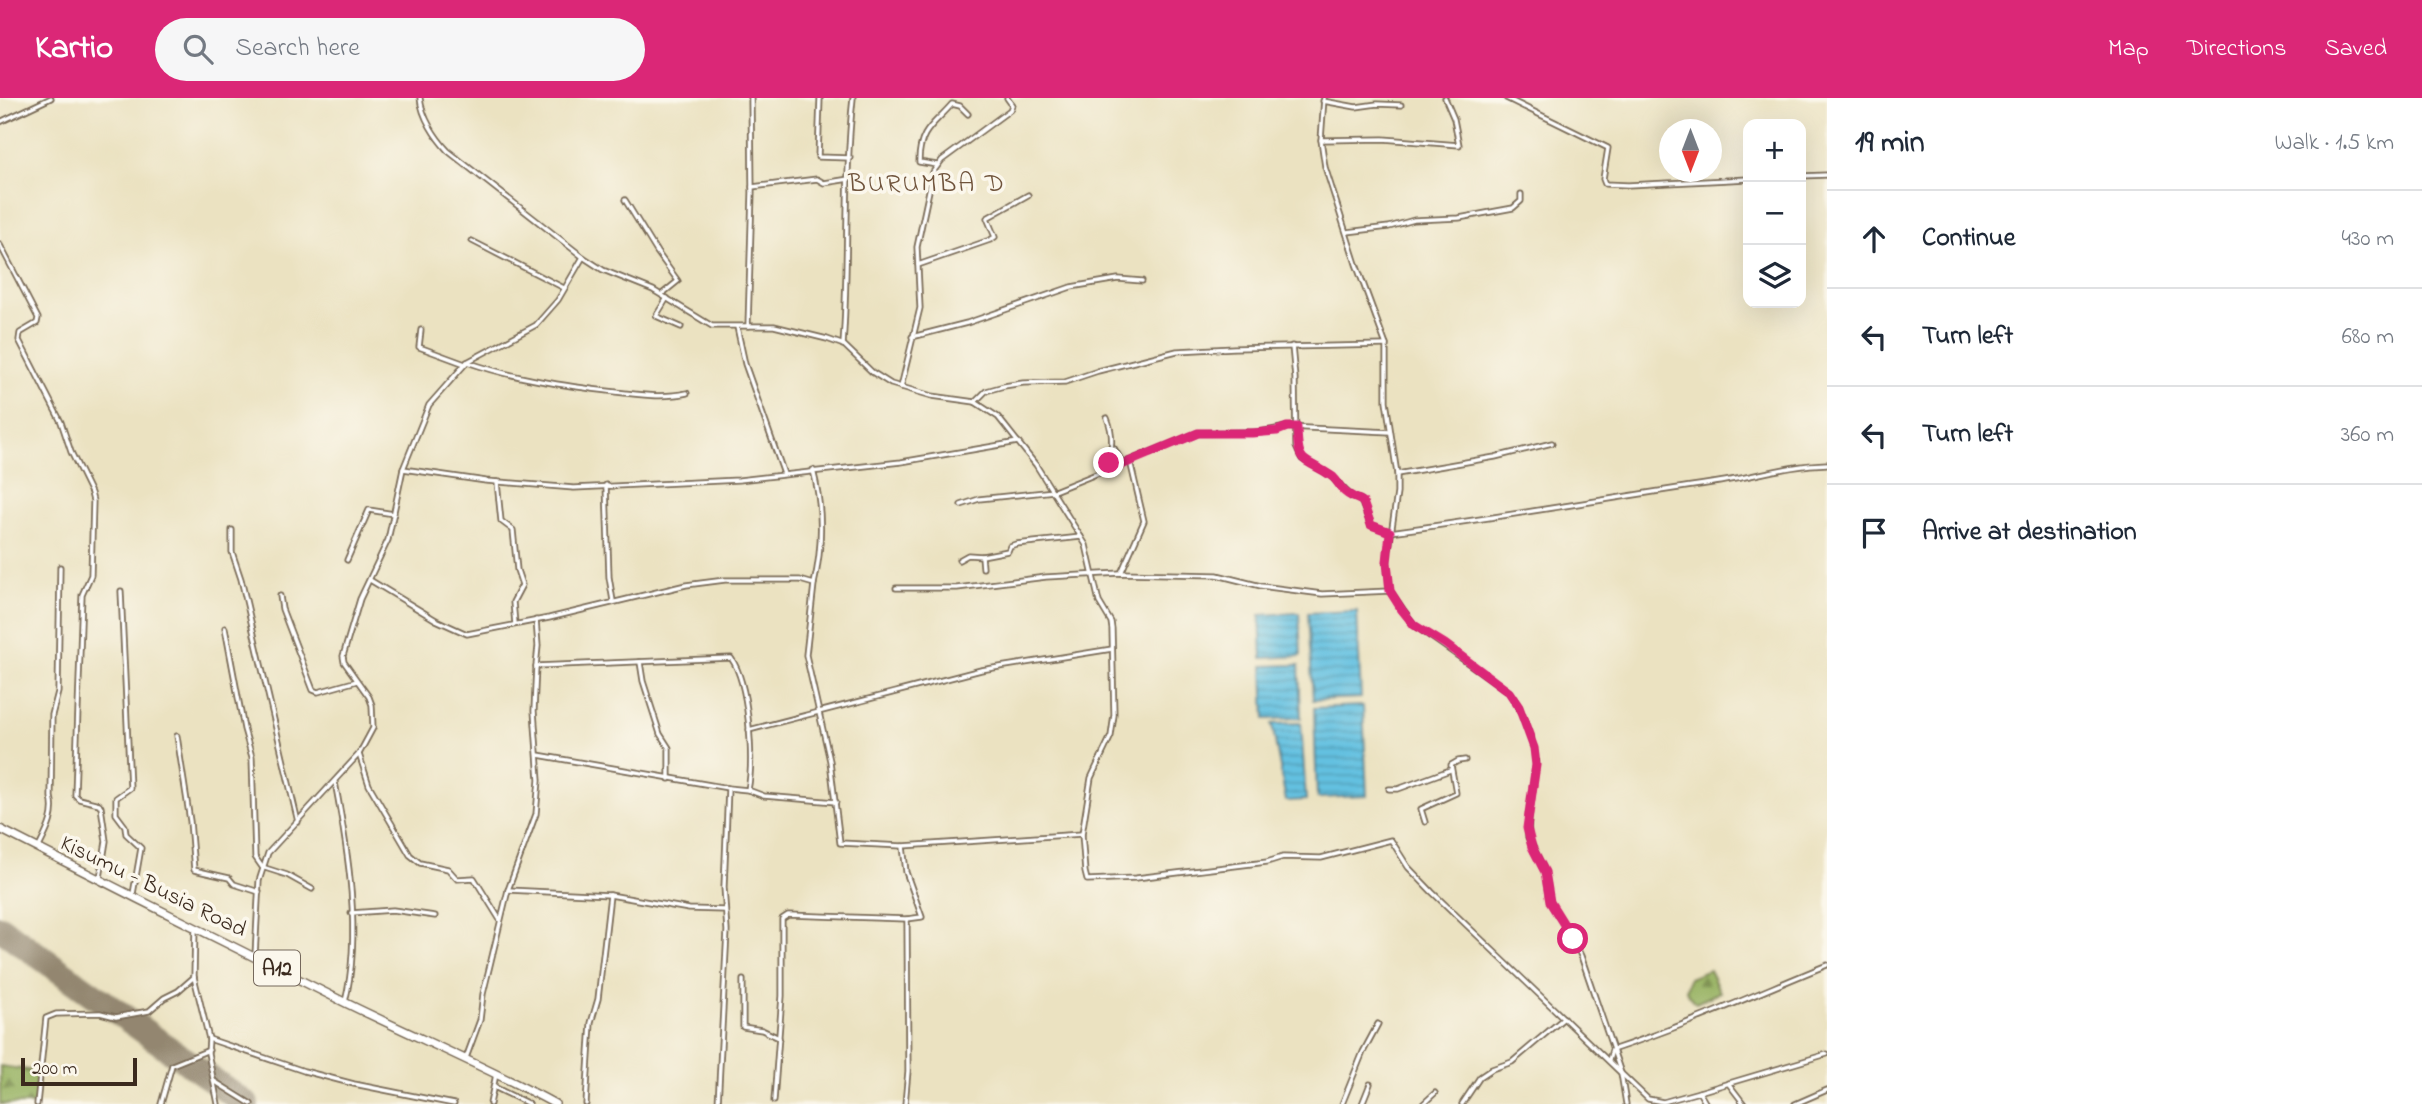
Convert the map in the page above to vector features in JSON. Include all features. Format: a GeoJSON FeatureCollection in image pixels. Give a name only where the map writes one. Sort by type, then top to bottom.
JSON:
{"type":"FeatureCollection","features":[{"type":"Feature","properties":{"kind":"highway","name":"Kisumu - Busia Road"},"geometry":{"type":"LineString","coordinates":[[0,829],[345,1002],[497,1072],[555,1104]]}},
{"type":"Feature","properties":{"kind":"street"},"geometry":{"type":"LineString","coordinates":[[0,122],[51,98]]}},
{"type":"Feature","properties":{"kind":"street"},"geometry":{"type":"LineString","coordinates":[[420,98],[423,113],[448,151],[603,270],[641,284],[712,326],[774,326],[843,345],[873,372],[901,387],[932,396],[975,402],[998,416],[1054,491],[1086,545],[1099,602],[1111,622],[1114,715],[1111,736],[1091,778],[1082,834],[1086,879],[1136,878],[1266,862],[1283,857],[1321,858],[1391,840],[1408,867],[1432,892],[1648,1099],[1675,1100],[1827,1054]]}},
{"type":"Feature","properties":{"kind":"street"},"geometry":{"type":"LineString","coordinates":[[748,326],[752,187],[751,98]]}},
{"type":"Feature","properties":{"kind":"street"},"geometry":{"type":"LineString","coordinates":[[820,98],[818,157],[850,158]]}},
{"type":"Feature","properties":{"kind":"street"},"geometry":{"type":"LineString","coordinates":[[843,345],[853,98]]}},
{"type":"Feature","properties":{"kind":"street"},"geometry":{"type":"LineString","coordinates":[[901,387],[920,308],[917,247],[933,172],[937,165],[976,133],[1010,110],[1012,105],[1007,98]]}},
{"type":"Feature","properties":{"kind":"street"},"geometry":{"type":"LineString","coordinates":[[1321,140],[1383,139],[1459,145],[1454,118],[1445,98]]}},
{"type":"Feature","properties":{"kind":"street"},"geometry":{"type":"LineString","coordinates":[[1506,98],[1608,148],[1603,179],[1605,184],[1743,178]]}},
{"type":"Feature","properties":{"kind":"street"},"geometry":{"type":"LineString","coordinates":[[1401,105],[1356,107],[1324,99],[1321,140],[1325,167],[1356,264],[1386,345],[1386,401],[1397,474],[1397,493],[1387,562],[1390,591],[1414,625],[1445,644],[1509,692],[1519,707],[1534,748],[1536,765],[1528,836],[1545,872],[1550,902],[1581,956],[1621,1073],[1626,1104]]}},
{"type":"Feature","properties":{"kind":"street"},"geometry":{"type":"LineString","coordinates":[[937,165],[919,162],[919,144],[926,132],[952,104],[960,106],[968,114]]}},
{"type":"Feature","properties":{"kind":"street"},"geometry":{"type":"LineString","coordinates":[[1806,176],[1827,175]]}},
{"type":"Feature","properties":{"kind":"street"},"geometry":{"type":"LineString","coordinates":[[752,187],[817,179],[824,183],[849,178]]}},
{"type":"Feature","properties":{"kind":"street"},"geometry":{"type":"LineString","coordinates":[[1347,232],[1389,227],[1409,220],[1459,218],[1513,208],[1521,201],[1521,194]]}},
{"type":"Feature","properties":{"kind":"street"},"geometry":{"type":"LineString","coordinates":[[918,265],[995,237],[987,218],[1028,195]]}},
{"type":"Feature","properties":{"kind":"street"},"geometry":{"type":"LineString","coordinates":[[625,200],[678,281],[662,295]]}},
{"type":"Feature","properties":{"kind":"street"},"geometry":{"type":"LineString","coordinates":[[472,241],[564,288]]}},
{"type":"Feature","properties":{"kind":"street"},"geometry":{"type":"LineString","coordinates":[[0,245],[38,318],[37,323],[20,333],[19,340],[61,422],[93,501],[91,574],[82,595],[75,795],[102,807],[106,841],[100,880]]}},
{"type":"Feature","properties":{"kind":"street"},"geometry":{"type":"LineString","coordinates":[[254,956],[262,867],[268,853],[359,754],[373,728],[374,716],[369,697],[344,662],[343,656],[360,599],[385,547],[403,469],[429,405],[466,363],[536,325],[548,313],[583,257]]}},
{"type":"Feature","properties":{"kind":"street"},"geometry":{"type":"LineString","coordinates":[[912,337],[977,320],[1071,287],[1118,279],[1142,281]]}},
{"type":"Feature","properties":{"kind":"street"},"geometry":{"type":"LineString","coordinates":[[667,298],[656,316],[681,327]]}},
{"type":"Feature","properties":{"kind":"street"},"geometry":{"type":"LineString","coordinates":[[737,327],[745,364],[784,475]]}},
{"type":"Feature","properties":{"kind":"street"},"geometry":{"type":"LineString","coordinates":[[421,330],[419,347],[517,377],[560,386],[661,396],[687,393]]}},
{"type":"Feature","properties":{"kind":"street"},"geometry":{"type":"LineString","coordinates":[[975,402],[986,391],[1023,383],[1065,382],[1098,371],[1149,360],[1163,353],[1292,346],[1386,345]]}},
{"type":"Feature","properties":{"kind":"street"},"geometry":{"type":"LineString","coordinates":[[1292,346],[1296,447],[1302,459],[1330,475],[1340,483],[1344,491],[1363,502],[1371,525],[1390,532],[1717,483],[1789,467],[1827,464]]}},
{"type":"Feature","properties":{"kind":"street"},"geometry":{"type":"LineString","coordinates":[[1107,418],[1112,431],[1113,451],[1107,471]]}},
{"type":"Feature","properties":{"kind":"street"},"geometry":{"type":"LineString","coordinates":[[961,505],[979,499],[1054,491],[1198,433],[1252,433],[1277,431],[1287,427],[1390,432]]}},
{"type":"Feature","properties":{"kind":"street"},"geometry":{"type":"LineString","coordinates":[[403,469],[497,482],[574,488],[739,480],[901,462],[1018,442]]}},
{"type":"Feature","properties":{"kind":"street"},"geometry":{"type":"LineString","coordinates":[[1112,442],[1123,464]]}},
{"type":"Feature","properties":{"kind":"street"},"geometry":{"type":"LineString","coordinates":[[1397,474],[1494,457],[1552,443]]}},
{"type":"Feature","properties":{"kind":"street"},"geometry":{"type":"LineString","coordinates":[[1121,573],[1144,521],[1130,461]]}},
{"type":"Feature","properties":{"kind":"street"},"geometry":{"type":"LineString","coordinates":[[813,470],[821,516],[820,552],[806,654],[821,713],[837,802],[841,843],[903,846],[1082,834]]}},
{"type":"Feature","properties":{"kind":"street"},"geometry":{"type":"LineString","coordinates":[[497,482],[501,521],[513,530],[517,570],[522,580],[513,602],[515,624]]}},
{"type":"Feature","properties":{"kind":"street"},"geometry":{"type":"LineString","coordinates":[[606,485],[609,577],[613,601]]}},
{"type":"Feature","properties":{"kind":"street"},"geometry":{"type":"LineString","coordinates":[[347,560],[369,510],[394,514]]}},
{"type":"Feature","properties":{"kind":"street"},"geometry":{"type":"LineString","coordinates":[[232,530],[232,552],[241,579],[298,822]]}},
{"type":"Feature","properties":{"kind":"street"},"geometry":{"type":"LineString","coordinates":[[959,560],[968,555],[982,556],[1008,551],[1010,546],[1016,544],[1081,537]]}},
{"type":"Feature","properties":{"kind":"street"},"geometry":{"type":"LineString","coordinates":[[982,556],[983,568]]}},
{"type":"Feature","properties":{"kind":"street"},"geometry":{"type":"LineString","coordinates":[[38,849],[51,821],[54,806],[51,797],[52,715],[58,692],[60,567]]}},
{"type":"Feature","properties":{"kind":"street"},"geometry":{"type":"LineString","coordinates":[[896,588],[957,588],[1121,573],[1217,575],[1261,586],[1322,594],[1390,591]]}},
{"type":"Feature","properties":{"kind":"street"},"geometry":{"type":"LineString","coordinates":[[370,580],[465,634],[536,621],[686,585],[725,580],[800,580],[814,583]]}},
{"type":"Feature","properties":{"kind":"street"},"geometry":{"type":"LineString","coordinates":[[121,591],[130,788],[116,798],[116,814],[125,826],[128,838],[141,848],[132,897]]}},
{"type":"Feature","properties":{"kind":"street"},"geometry":{"type":"LineString","coordinates":[[280,596],[282,609],[313,690],[318,692],[357,681]]}},
{"type":"Feature","properties":{"kind":"street"},"geometry":{"type":"LineString","coordinates":[[466,1060],[480,1020],[483,994],[508,890],[536,814],[539,798],[534,711],[538,646],[536,621]]}},
{"type":"Feature","properties":{"kind":"street"},"geometry":{"type":"LineString","coordinates":[[225,628],[252,757],[255,857],[262,867],[287,875],[312,890]]}},
{"type":"Feature","properties":{"kind":"street"},"geometry":{"type":"LineString","coordinates":[[749,730],[981,670],[1112,649]]}},
{"type":"Feature","properties":{"kind":"street"},"geometry":{"type":"LineString","coordinates":[[536,666],[732,658],[737,669],[749,730],[748,790]]}},
{"type":"Feature","properties":{"kind":"street"},"geometry":{"type":"LineString","coordinates":[[640,662],[643,681],[660,734],[669,748],[669,779]]}},
{"type":"Feature","properties":{"kind":"street"},"geometry":{"type":"LineString","coordinates":[[177,736],[190,821],[194,870],[229,878],[234,884],[259,892]]}},
{"type":"Feature","properties":{"kind":"street"},"geometry":{"type":"LineString","coordinates":[[359,754],[369,785],[410,855],[420,863],[448,869],[457,879],[474,878],[500,920]]}},
{"type":"Feature","properties":{"kind":"street"},"geometry":{"type":"LineString","coordinates":[[538,754],[669,779],[748,790],[764,796],[837,802]]}},
{"type":"Feature","properties":{"kind":"street"},"geometry":{"type":"LineString","coordinates":[[1425,821],[1421,809],[1456,793],[1451,765],[1465,760]]}},
{"type":"Feature","properties":{"kind":"street"},"geometry":{"type":"LineString","coordinates":[[1389,789],[1398,789],[1450,770]]}},
{"type":"Feature","properties":{"kind":"street"},"geometry":{"type":"LineString","coordinates":[[335,781],[348,858],[351,913],[351,978],[345,1002]]}},
{"type":"Feature","properties":{"kind":"street"},"geometry":{"type":"LineString","coordinates":[[719,1104],[726,944],[728,788]]}},
{"type":"Feature","properties":{"kind":"street"},"geometry":{"type":"LineString","coordinates":[[774,1101],[784,934],[782,919],[784,916],[907,919],[923,916],[906,872],[903,846]]}},
{"type":"Feature","properties":{"kind":"street"},"geometry":{"type":"LineString","coordinates":[[508,890],[610,895],[689,909],[725,910]]}},
{"type":"Feature","properties":{"kind":"street"},"geometry":{"type":"LineString","coordinates":[[586,1104],[591,1023],[597,999],[610,895]]}},
{"type":"Feature","properties":{"kind":"street"},"geometry":{"type":"LineString","coordinates":[[351,913],[393,910],[435,916]]}},
{"type":"Feature","properties":{"kind":"street"},"geometry":{"type":"LineString","coordinates":[[905,1104],[908,1071],[907,919]]}},
{"type":"Feature","properties":{"kind":"street"},"geometry":{"type":"LineString","coordinates":[[195,927],[194,977],[209,1039],[218,1104]]}},
{"type":"Feature","properties":{"kind":"street"},"geometry":{"type":"LineString","coordinates":[[1612,1050],[1671,1031],[1762,990],[1827,965]]}},
{"type":"Feature","properties":{"kind":"street"},"geometry":{"type":"LineString","coordinates":[[37,1104],[46,1018],[56,1014],[100,1013],[116,1017],[149,1011],[194,977]]}},
{"type":"Feature","properties":{"kind":"street"},"geometry":{"type":"LineString","coordinates":[[743,980],[743,1027],[762,1030],[779,1038]]}},
{"type":"Feature","properties":{"kind":"street"},"geometry":{"type":"LineString","coordinates":[[1462,1104],[1480,1077],[1492,1069],[1512,1062],[1564,1018]]}},
{"type":"Feature","properties":{"kind":"street"},"geometry":{"type":"LineString","coordinates":[[1342,1104],[1363,1052],[1378,1024]]}},
{"type":"Feature","properties":{"kind":"street"},"geometry":{"type":"LineString","coordinates":[[209,1039],[317,1074],[454,1104]]}},
{"type":"Feature","properties":{"kind":"street"},"geometry":{"type":"LineString","coordinates":[[162,1104],[172,1065],[209,1050]]}},
{"type":"Feature","properties":{"kind":"street"},"geometry":{"type":"LineString","coordinates":[[1609,1060],[1612,1050]]}},
{"type":"Feature","properties":{"kind":"street"},"geometry":{"type":"LineString","coordinates":[[490,1104],[497,1072]]}},
{"type":"Feature","properties":{"kind":"street"},"geometry":{"type":"LineString","coordinates":[[215,1081],[251,1104]]}},
{"type":"Feature","properties":{"kind":"street"},"geometry":{"type":"LineString","coordinates":[[1728,1083],[1744,1104]]}},
{"type":"Feature","properties":{"kind":"street"},"geometry":{"type":"LineString","coordinates":[[1362,1104],[1370,1084]]}},
{"type":"Feature","properties":{"kind":"street"},"geometry":{"type":"LineString","coordinates":[[494,1087],[528,1104]]}},
{"type":"Feature","properties":{"kind":"street"},"geometry":{"type":"LineString","coordinates":[[1795,1104],[1827,1090]]}},
{"type":"Feature","properties":{"kind":"street"},"geometry":{"type":"LineString","coordinates":[[1699,1092],[1706,1104]]}},
{"type":"Feature","properties":{"kind":"street"},"geometry":{"type":"LineString","coordinates":[[1423,1104],[1435,1093]]}},
{"type":"Feature","properties":{"kind":"green space"},"geometry":{"type":"Polygon","coordinates":[[[1709,970],[1720,992],[1696,1003],[1686,991],[1689,978],[1709,970]]]}},
{"type":"Feature","properties":{"kind":"green space"},"geometry":{"type":"Polygon","coordinates":[[[0,1066],[35,1071],[38,1080],[35,1104],[0,1104],[0,1066]]]}},
{"type":"Feature","properties":{"kind":"water"},"geometry":{"type":"Polygon","coordinates":[[[1357,611],[1361,698],[1313,700],[1308,613],[1357,611]]]}},
{"type":"Feature","properties":{"kind":"water"},"geometry":{"type":"Polygon","coordinates":[[[1299,613],[1301,656],[1262,658],[1260,615],[1299,613]]]}},
{"type":"Feature","properties":{"kind":"water"},"geometry":{"type":"Polygon","coordinates":[[[1299,665],[1301,718],[1265,719],[1263,666],[1299,665]]]}},
{"type":"Feature","properties":{"kind":"water"},"geometry":{"type":"Polygon","coordinates":[[[1363,706],[1367,796],[1317,798],[1314,708],[1363,706]]]}},
{"type":"Feature","properties":{"kind":"water"},"geometry":{"type":"Polygon","coordinates":[[[1301,723],[1306,800],[1286,801],[1272,724],[1301,723]]]}},
{"type":"Feature","properties":{"kind":"runway"},"geometry":{"type":"LineString","coordinates":[[0,928],[246,1104]]}},
{"type":"Feature","properties":{"kind":"district","name":"BURUMBA D"},"geometry":{"type":"Point","coordinates":[927,182]}},
{"type":"Feature","properties":{"kind":"route"},"geometry":{"type":"LineString","coordinates":[[1109,463],[1107,471],[1198,433],[1252,433],[1297,427],[1296,447],[1302,459],[1330,475],[1340,483],[1344,491],[1363,502],[1371,525],[1390,532],[1387,562],[1390,591],[1402,610],[1414,625],[1445,644],[1509,692],[1519,707],[1534,748],[1536,765],[1528,836],[1545,872],[1550,902],[1573,939]]}}]}
